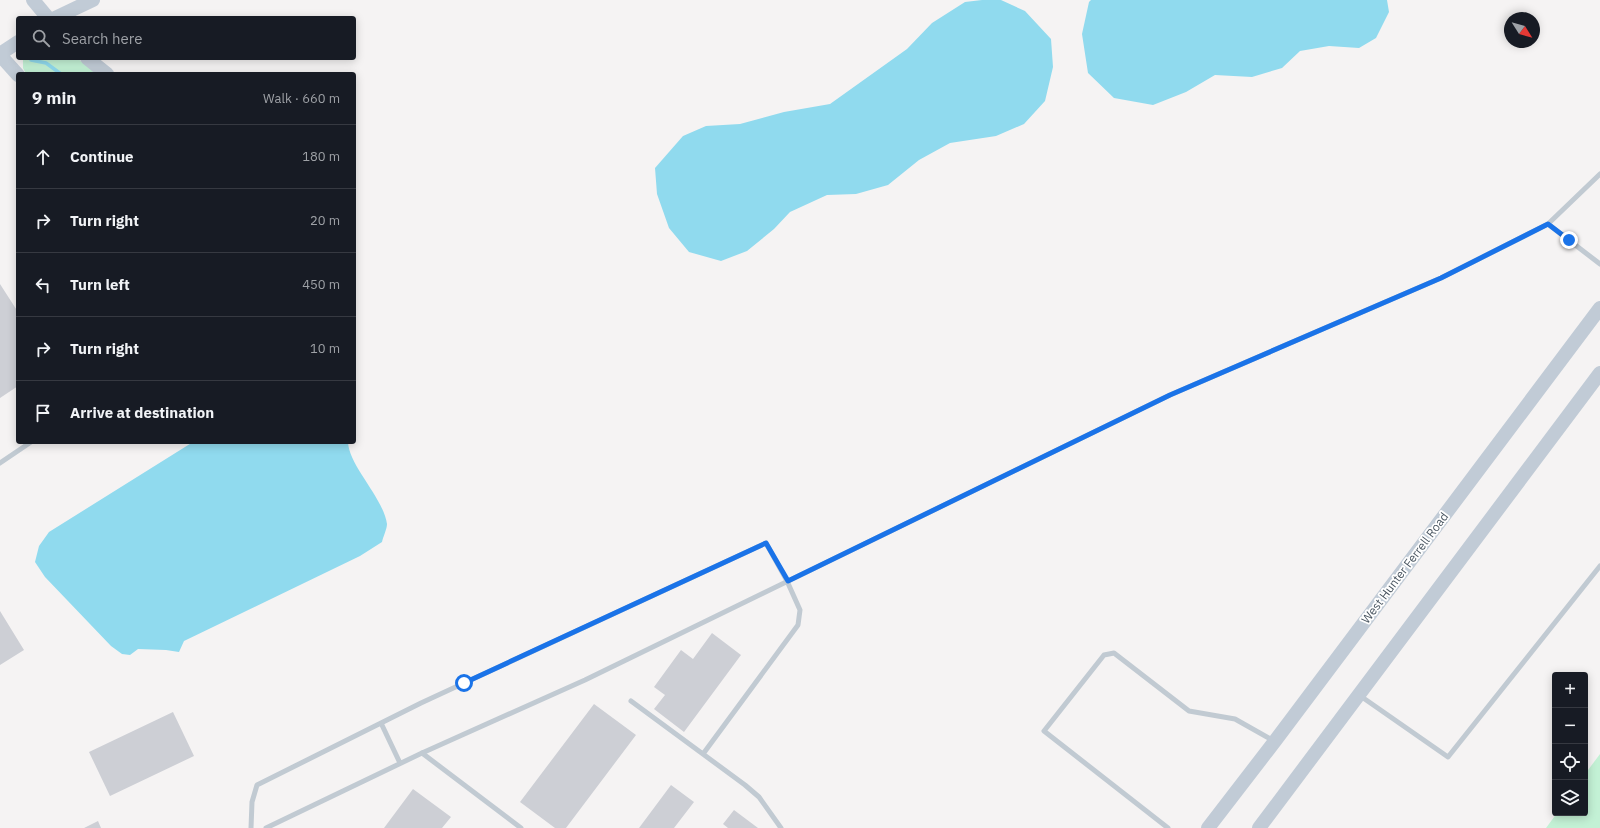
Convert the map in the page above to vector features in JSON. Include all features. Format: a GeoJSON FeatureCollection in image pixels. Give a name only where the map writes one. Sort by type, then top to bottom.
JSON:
{"type":"FeatureCollection","features":[{"type":"Feature","properties":{"kind":"main road"},"geometry":{"type":"LineString","coordinates":[[33,0],[46,16]]}},
{"type":"Feature","properties":{"kind":"main road"},"geometry":{"type":"LineString","coordinates":[[59,16],[93,0]]}},
{"type":"Feature","properties":{"kind":"main road"},"geometry":{"type":"LineString","coordinates":[[16,43],[0,55],[16,73]]}},
{"type":"Feature","properties":{"kind":"main road"},"geometry":{"type":"LineString","coordinates":[[90,60],[104,72]]}},
{"type":"Feature","properties":{"kind":"main road","name":"West Hunter Ferrell Road"},"geometry":{"type":"LineString","coordinates":[[1208,828],[1600,308]]}},
{"type":"Feature","properties":{"kind":"main road"},"geometry":{"type":"LineString","coordinates":[[1259,828],[1600,373]]}},
{"type":"Feature","properties":{"kind":"lane"},"geometry":{"type":"LineString","coordinates":[[266,828],[400,763],[585,680],[1170,395],[1441,278],[1548,224],[1600,174]]}},
{"type":"Feature","properties":{"kind":"lane"},"geometry":{"type":"LineString","coordinates":[[1548,224],[1600,264]]}},
{"type":"Feature","properties":{"kind":"lane"},"geometry":{"type":"LineString","coordinates":[[0,463],[28,444]]}},
{"type":"Feature","properties":{"kind":"lane"},"geometry":{"type":"LineString","coordinates":[[251,828],[252,802],[257,786],[421,703],[766,543],[788,581],[800,610],[798,625],[704,754]]}},
{"type":"Feature","properties":{"kind":"lane"},"geometry":{"type":"LineString","coordinates":[[1359,695],[1448,757],[1600,566]]}},
{"type":"Feature","properties":{"kind":"lane"},"geometry":{"type":"LineString","coordinates":[[1168,828],[1044,730],[1104,655],[1114,653],[1189,711],[1235,720],[1275,741]]}},
{"type":"Feature","properties":{"kind":"lane"},"geometry":{"type":"LineString","coordinates":[[632,701],[745,785],[759,797],[781,828]]}},
{"type":"Feature","properties":{"kind":"lane"},"geometry":{"type":"LineString","coordinates":[[381,723],[400,763]]}},
{"type":"Feature","properties":{"kind":"lane"},"geometry":{"type":"LineString","coordinates":[[422,753],[520,828]]}},
{"type":"Feature","properties":{"kind":"green space"},"geometry":{"type":"Polygon","coordinates":[[[23,60],[80,60],[94,72],[25,72],[23,68],[23,60]]]}},
{"type":"Feature","properties":{"kind":"green space"},"geometry":{"type":"Polygon","coordinates":[[[1600,754],[1600,828],[1546,828],[1555,816],[1588,816],[1588,770],[1600,754]]]}},
{"type":"Feature","properties":{"kind":"water"},"geometry":{"type":"Polygon","coordinates":[[[1001,0],[1025,11],[1051,39],[1053,67],[1045,101],[1024,124],[996,136],[950,143],[919,160],[888,185],[856,194],[827,195],[790,212],[774,229],[747,251],[721,261],[689,252],[669,228],[657,194],[655,168],[683,136],[706,126],[740,124],[784,112],[830,104],[907,49],[932,23],[965,2],[1001,0]]]}},
{"type":"Feature","properties":{"kind":"water"},"geometry":{"type":"Polygon","coordinates":[[[1091,0],[1387,0],[1389,12],[1376,38],[1359,48],[1329,46],[1300,51],[1282,68],[1252,77],[1215,75],[1186,92],[1153,105],[1114,98],[1088,73],[1082,34],[1089,2],[1091,0]]]}},
{"type":"Feature","properties":{"kind":"water"},"geometry":{"type":"Polygon","coordinates":[[[190,444],[348,444],[354,461],[379,503],[387,524],[382,542],[360,556],[184,641],[179,652],[138,649],[130,655],[122,654],[111,646],[45,577],[35,562],[39,546],[49,532],[190,444]]]}},
{"type":"Feature","properties":{"kind":"building"},"geometry":{"type":"Polygon","coordinates":[[[0,284],[16,309],[16,387],[0,398],[0,284]]]}},
{"type":"Feature","properties":{"kind":"building"},"geometry":{"type":"Polygon","coordinates":[[[0,611],[24,650],[0,665],[0,611]]]}},
{"type":"Feature","properties":{"kind":"building"},"geometry":{"type":"Polygon","coordinates":[[[712,633],[741,655],[684,732],[654,709],[665,695],[654,687],[681,650],[693,659],[712,633]]]}},
{"type":"Feature","properties":{"kind":"building"},"geometry":{"type":"Polygon","coordinates":[[[594,704],[636,735],[566,828],[555,828],[520,802],[594,704]]]}},
{"type":"Feature","properties":{"kind":"building"},"geometry":{"type":"Polygon","coordinates":[[[173,712],[194,756],[110,796],[89,752],[173,712]]]}},
{"type":"Feature","properties":{"kind":"building"},"geometry":{"type":"Polygon","coordinates":[[[671,785],[694,802],[674,828],[639,828],[671,785]]]}},
{"type":"Feature","properties":{"kind":"building"},"geometry":{"type":"Polygon","coordinates":[[[413,789],[451,817],[442,828],[384,828],[413,789]]]}},
{"type":"Feature","properties":{"kind":"building"},"geometry":{"type":"Polygon","coordinates":[[[734,810],[758,828],[728,828],[723,824],[734,810]]]}},
{"type":"Feature","properties":{"kind":"building"},"geometry":{"type":"Polygon","coordinates":[[[98,821],[101,828],[84,828],[98,821]]]}},
{"type":"Feature","properties":{"kind":"waterway"},"geometry":{"type":"LineString","coordinates":[[31,60],[46,63],[58,72]]}},
{"type":"Feature","properties":{"kind":"route"},"geometry":{"type":"LineString","coordinates":[[464,683],[766,543],[788,581],[1170,395],[1441,278],[1548,224],[1569,240]]}}]}
